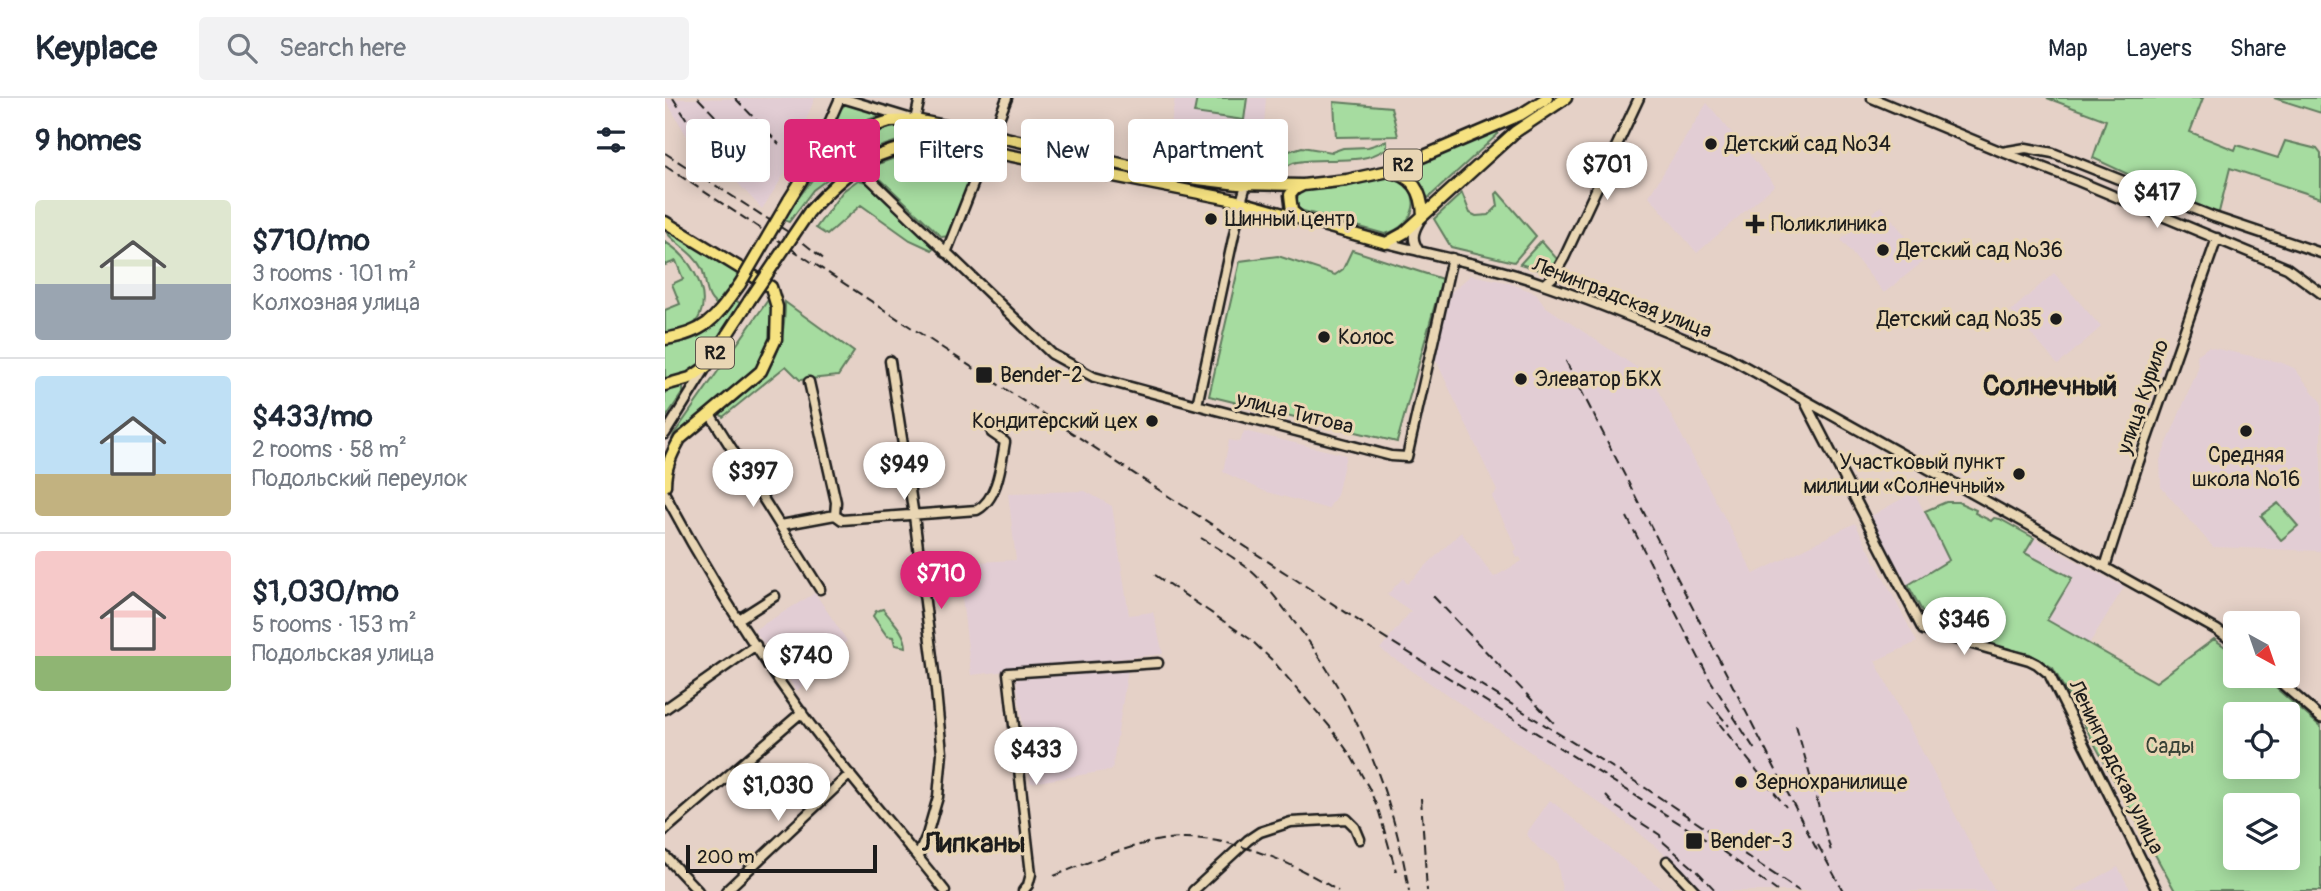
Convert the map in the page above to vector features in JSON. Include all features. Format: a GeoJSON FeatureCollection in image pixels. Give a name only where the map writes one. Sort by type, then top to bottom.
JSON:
{"type":"FeatureCollection","features":[{"type":"Feature","properties":{"kind":"main road","name":"R2"},"geometry":{"type":"LineString","coordinates":[[1007,138],[1174,176],[1246,185],[1303,185],[1347,180],[1389,171],[1520,115],[1547,98]]}},
{"type":"Feature","properties":{"kind":"main road","name":"R2"},"geometry":{"type":"LineString","coordinates":[[1007,154],[1241,202],[1386,243],[1403,233],[1515,132],[1566,98]]}},
{"type":"Feature","properties":{"kind":"main road"},"geometry":{"type":"LineString","coordinates":[[1389,171],[1404,175],[1414,184],[1420,194],[1423,215]]}},
{"type":"Feature","properties":{"kind":"main road","name":"R2"},"geometry":{"type":"LineString","coordinates":[[665,339],[694,332],[708,324],[740,284],[800,182]]}},
{"type":"Feature","properties":{"kind":"main road","name":"R2"},"geometry":{"type":"LineString","coordinates":[[665,385],[690,378],[706,367],[809,212],[836,182]]}},
{"type":"Feature","properties":{"kind":"main road"},"geometry":{"type":"LineString","coordinates":[[1303,185],[1290,195],[1289,202],[1292,211],[1303,219]]}},
{"type":"Feature","properties":{"kind":"main road"},"geometry":{"type":"LineString","coordinates":[[665,222],[771,287],[777,307],[776,339],[761,371],[680,439],[665,471],[665,486]]}},
{"type":"Feature","properties":{"kind":"street"},"geometry":{"type":"LineString","coordinates":[[831,119],[841,98],[912,119]]}},
{"type":"Feature","properties":{"kind":"street"},"geometry":{"type":"LineString","coordinates":[[915,119],[919,98]]}},
{"type":"Feature","properties":{"kind":"street"},"geometry":{"type":"LineString","coordinates":[[998,119],[1007,98]]}},
{"type":"Feature","properties":{"kind":"street"},"geometry":{"type":"LineString","coordinates":[[1545,284],[1553,277],[1564,258],[1639,98]]}},
{"type":"Feature","properties":{"kind":"street"},"geometry":{"type":"LineString","coordinates":[[1872,98],[2287,268],[2321,293]]}},
{"type":"Feature","properties":{"kind":"street"},"geometry":{"type":"LineString","coordinates":[[2002,152],[2026,148],[2053,153],[2214,217],[2321,253]]}},
{"type":"Feature","properties":{"kind":"street"},"geometry":{"type":"LineString","coordinates":[[874,182],[1038,343],[1068,364],[1094,377],[1197,405],[1246,185]]}},
{"type":"Feature","properties":{"kind":"street"},"geometry":{"type":"LineString","coordinates":[[947,253],[974,182]]}},
{"type":"Feature","properties":{"kind":"street"},"geometry":{"type":"LineString","coordinates":[[1419,251],[1413,242],[1413,233],[1423,215]]}},
{"type":"Feature","properties":{"kind":"street","name":"улица Курило"},"geometry":{"type":"LineString","coordinates":[[2105,568],[2137,467],[2217,238]]}},
{"type":"Feature","properties":{"kind":"street","name":"Ленинградская улица"},"geometry":{"type":"LineString","coordinates":[[1386,243],[1545,284],[1725,356],[2223,634]]}},
{"type":"Feature","properties":{"kind":"street","name":"улица Титова"},"geometry":{"type":"LineString","coordinates":[[1197,405],[1391,456],[1407,457],[1452,258]]}},
{"type":"Feature","properties":{"kind":"street"},"geometry":{"type":"LineString","coordinates":[[890,360],[915,516],[942,752],[938,797],[918,856]]}},
{"type":"Feature","properties":{"kind":"street"},"geometry":{"type":"LineString","coordinates":[[665,434],[706,367]]}},
{"type":"Feature","properties":{"kind":"street"},"geometry":{"type":"LineString","coordinates":[[809,382],[837,502],[835,515]]}},
{"type":"Feature","properties":{"kind":"street","name":"Ленинградская улица"},"geometry":{"type":"LineString","coordinates":[[1804,400],[1923,630],[2029,660],[2049,674],[2157,891]]}},
{"type":"Feature","properties":{"kind":"street"},"geometry":{"type":"LineString","coordinates":[[710,414],[820,589]]}},
{"type":"Feature","properties":{"kind":"street"},"geometry":{"type":"LineString","coordinates":[[781,525],[835,515],[842,520],[977,510],[989,502],[993,493],[1005,442],[992,433]]}},
{"type":"Feature","properties":{"kind":"street"},"geometry":{"type":"LineString","coordinates":[[665,494],[690,542],[802,712],[946,891]]}},
{"type":"Feature","properties":{"kind":"street"},"geometry":{"type":"LineString","coordinates":[[739,619],[775,596]]}},
{"type":"Feature","properties":{"kind":"street"},"geometry":{"type":"LineString","coordinates":[[665,709],[756,645]]}},
{"type":"Feature","properties":{"kind":"street"},"geometry":{"type":"LineString","coordinates":[[1023,891],[1031,874],[1008,673],[1158,663]]}},
{"type":"Feature","properties":{"kind":"street"},"geometry":{"type":"LineString","coordinates":[[2287,688],[2321,718]]}},
{"type":"Feature","properties":{"kind":"street"},"geometry":{"type":"LineString","coordinates":[[665,830],[802,712]]}},
{"type":"Feature","properties":{"kind":"street"},"geometry":{"type":"LineString","coordinates":[[726,891],[850,774]]}},
{"type":"Feature","properties":{"kind":"street"},"geometry":{"type":"LineString","coordinates":[[1193,891],[1254,835],[1285,823],[1347,819],[1355,827],[1360,839]]}},
{"type":"Feature","properties":{"kind":"street"},"geometry":{"type":"LineString","coordinates":[[665,856],[698,891]]}},
{"type":"Feature","properties":{"kind":"street"},"geometry":{"type":"LineString","coordinates":[[1667,861],[1695,891]]}},
{"type":"Feature","properties":{"kind":"shaded area"},"geometry":{"type":"Polygon","coordinates":[[[815,98],[807,119],[784,119],[784,175],[762,209],[737,182],[770,182],[770,119],[686,119],[686,134],[665,99],[815,98]]]}},
{"type":"Feature","properties":{"kind":"shaded area"},"geometry":{"type":"Polygon","coordinates":[[[1175,98],[1266,98],[1264,119],[1172,119],[1175,98]]]}},
{"type":"Feature","properties":{"kind":"shaded area","name":"Детский сад №34"},"geometry":{"type":"Polygon","coordinates":[[[1707,103],[1775,185],[1697,253],[1649,196],[1707,103]]]}},
{"type":"Feature","properties":{"kind":"shaded area","name":"Детский сад №36"},"geometry":{"type":"Polygon","coordinates":[[[1881,206],[1925,260],[1884,293],[1841,240],[1881,206]]]}},
{"type":"Feature","properties":{"kind":"shaded area","name":"Детский сад №35"},"geometry":{"type":"Polygon","coordinates":[[[2054,273],[2101,327],[2058,365],[2011,311],[2054,273]]]}},
{"type":"Feature","properties":{"kind":"shaded area"},"geometry":{"type":"Polygon","coordinates":[[[1471,275],[1506,282],[1536,293],[1545,306],[1651,377],[1754,574],[1855,523],[1917,642],[1875,661],[1995,891],[1701,891],[1678,866],[1636,830],[1518,743],[1380,649],[1411,611],[1387,595],[1403,578],[1407,584],[1461,532],[1494,577],[1522,561],[1520,557],[1517,558],[1514,551],[1517,549],[1492,497],[1497,491],[1435,358],[1450,293],[1471,275]]]}},
{"type":"Feature","properties":{"kind":"shaded area","name":"Средняя школа №16"},"geometry":{"type":"Polygon","coordinates":[[[2208,347],[2280,362],[2294,368],[2321,402],[2321,551],[2213,547],[2161,487],[2160,460],[2198,369],[2197,355],[2208,347]]]}},
{"type":"Feature","properties":{"kind":"shaded area"},"geometry":{"type":"Polygon","coordinates":[[[1244,431],[1346,455],[1337,495],[1328,509],[1264,491],[1223,472],[1229,440],[1240,442],[1244,431]]]}},
{"type":"Feature","properties":{"kind":"shaded area"},"geometry":{"type":"Polygon","coordinates":[[[1085,491],[1112,506],[1129,615],[1153,612],[1163,654],[971,675],[958,563],[1016,560],[1008,493],[1085,491]]]}},
{"type":"Feature","properties":{"kind":"shaded area"},"geometry":{"type":"Polygon","coordinates":[[[1914,492],[1949,560],[1908,585],[1869,517],[1914,492]]]}},
{"type":"Feature","properties":{"kind":"shaded area"},"geometry":{"type":"Polygon","coordinates":[[[2034,538],[2124,587],[2089,644],[2046,620],[2025,553],[2034,538]]]}},
{"type":"Feature","properties":{"kind":"shaded area"},"geometry":{"type":"Polygon","coordinates":[[[815,593],[847,641],[797,691],[754,630],[815,593]]]}},
{"type":"Feature","properties":{"kind":"shaded area"},"geometry":{"type":"Polygon","coordinates":[[[1128,668],[1112,770],[1031,783],[1016,679],[1128,668]]]}},
{"type":"Feature","properties":{"kind":"shaded area"},"geometry":{"type":"Polygon","coordinates":[[[1550,800],[1665,891],[1562,891],[1557,861],[1538,848],[1526,834],[1550,800]]]}},
{"type":"Feature","properties":{"kind":"shaded area"},"geometry":{"type":"Polygon","coordinates":[[[2118,867],[2131,891],[2073,891],[2118,867]]]}},
{"type":"Feature","properties":{"kind":"green space"},"geometry":{"type":"Polygon","coordinates":[[[1197,98],[1247,98],[1244,119],[1194,113],[1197,98]]]}},
{"type":"Feature","properties":{"kind":"green space"},"geometry":{"type":"Polygon","coordinates":[[[2047,98],[2203,98],[2190,132],[2235,150],[2237,145],[2278,158],[2285,141],[2317,149],[2321,154],[2321,198],[2230,168],[2218,216],[2093,158],[2106,120],[2047,98]]]}},
{"type":"Feature","properties":{"kind":"green space"},"geometry":{"type":"Polygon","coordinates":[[[2274,98],[2321,98],[2321,113],[2274,98]]]}},
{"type":"Feature","properties":{"kind":"green space"},"geometry":{"type":"Polygon","coordinates":[[[1334,102],[1391,107],[1398,136],[1336,137],[1334,102]]]}},
{"type":"Feature","properties":{"kind":"green space"},"geometry":{"type":"Polygon","coordinates":[[[846,104],[884,114],[870,119],[837,119],[840,109],[846,104]]]}},
{"type":"Feature","properties":{"kind":"green space"},"geometry":{"type":"Polygon","coordinates":[[[894,127],[894,142],[880,147],[880,131],[894,127]]]}},
{"type":"Feature","properties":{"kind":"green space"},"geometry":{"type":"Polygon","coordinates":[[[1499,129],[1497,135],[1426,200],[1421,186],[1408,170],[1499,129]]]}},
{"type":"Feature","properties":{"kind":"green space"},"geometry":{"type":"Polygon","coordinates":[[[1387,141],[1387,148],[1366,157],[1308,160],[1288,165],[1288,151],[1302,147],[1332,152],[1343,148],[1368,147],[1387,141]]]}},
{"type":"Feature","properties":{"kind":"green space"},"geometry":{"type":"Polygon","coordinates":[[[894,158],[894,182],[970,182],[949,236],[942,237],[880,179],[880,163],[894,158]]]}},
{"type":"Feature","properties":{"kind":"green space"},"geometry":{"type":"Polygon","coordinates":[[[1394,175],[1410,190],[1413,208],[1404,223],[1385,234],[1300,210],[1295,204],[1300,191],[1336,188],[1394,175]]]}},
{"type":"Feature","properties":{"kind":"green space"},"geometry":{"type":"Polygon","coordinates":[[[811,182],[824,182],[813,190],[789,222],[782,219],[811,182]]]}},
{"type":"Feature","properties":{"kind":"green space"},"geometry":{"type":"Polygon","coordinates":[[[855,182],[866,182],[935,247],[932,250],[910,240],[861,205],[827,235],[816,228],[843,191],[855,182]]]}},
{"type":"Feature","properties":{"kind":"green space"},"geometry":{"type":"Polygon","coordinates":[[[1498,192],[1536,236],[1514,262],[1451,247],[1434,219],[1462,193],[1470,213],[1476,216],[1489,215],[1498,206],[1498,192]]]}},
{"type":"Feature","properties":{"kind":"green space"},"geometry":{"type":"Polygon","coordinates":[[[671,229],[741,274],[716,304],[708,293],[699,263],[667,233],[671,229]]]}},
{"type":"Feature","properties":{"kind":"green space"},"geometry":{"type":"Polygon","coordinates":[[[1541,241],[1558,260],[1550,273],[1520,264],[1541,241]]]}},
{"type":"Feature","properties":{"kind":"green space"},"geometry":{"type":"Polygon","coordinates":[[[665,242],[681,255],[695,273],[700,284],[703,305],[695,323],[668,334],[665,334],[665,310],[680,304],[672,284],[683,279],[676,261],[665,265],[665,242]]]}},
{"type":"Feature","properties":{"kind":"green space","name":"Колос"},"geometry":{"type":"Polygon","coordinates":[[[1352,250],[1442,279],[1397,442],[1209,396],[1240,261],[1278,256],[1335,275],[1343,269],[1352,250]]]}},
{"type":"Feature","properties":{"kind":"green space"},"geometry":{"type":"Polygon","coordinates":[[[734,299],[741,304],[698,371],[665,381],[665,345],[688,341],[706,332],[734,299]]]}},
{"type":"Feature","properties":{"kind":"green space"},"geometry":{"type":"Polygon","coordinates":[[[768,300],[772,309],[771,337],[756,367],[677,436],[665,458],[674,434],[768,300]]]}},
{"type":"Feature","properties":{"kind":"green space"},"geometry":{"type":"Polygon","coordinates":[[[785,302],[854,352],[838,376],[800,380],[786,366],[723,417],[720,414],[760,378],[776,355],[781,341],[785,302]]]}},
{"type":"Feature","properties":{"kind":"green space"},"geometry":{"type":"Polygon","coordinates":[[[683,387],[683,392],[665,419],[665,389],[683,387]]]}},
{"type":"Feature","properties":{"kind":"green space","name":"Сады"},"geometry":{"type":"Polygon","coordinates":[[[1946,502],[1958,502],[1991,521],[1994,518],[2000,519],[2034,538],[2025,553],[2072,578],[2047,620],[2156,682],[2214,639],[2223,645],[2223,688],[2276,688],[2292,702],[2223,702],[2223,779],[2300,779],[2300,709],[2321,727],[2321,891],[2175,891],[2053,668],[2030,654],[1939,632],[1928,622],[1908,585],[1949,560],[1925,511],[1946,502]]]}},
{"type":"Feature","properties":{"kind":"green space"},"geometry":{"type":"Polygon","coordinates":[[[2278,503],[2298,526],[2281,540],[2261,516],[2278,503]]]}},
{"type":"Feature","properties":{"kind":"green space"},"geometry":{"type":"Polygon","coordinates":[[[883,609],[901,631],[906,647],[895,645],[893,637],[887,636],[873,616],[876,611],[883,609]]]}},
{"type":"Feature","properties":{"kind":"railway"},"geometry":{"type":"LineString","coordinates":[[673,98],[686,119]]}},
{"type":"Feature","properties":{"kind":"railway"},"geometry":{"type":"LineString","coordinates":[[698,98],[718,119]]}},
{"type":"Feature","properties":{"kind":"railway"},"geometry":{"type":"LineString","coordinates":[[735,98],[779,144]]}},
{"type":"Feature","properties":{"kind":"railway"},"geometry":{"type":"LineString","coordinates":[[665,153],[796,237],[825,260]]}},
{"type":"Feature","properties":{"kind":"railway"},"geometry":{"type":"LineString","coordinates":[[665,166],[1368,627],[1714,845],[1777,891]]}},
{"type":"Feature","properties":{"kind":"railway"},"geometry":{"type":"LineString","coordinates":[[1566,361],[1819,854]]}},
{"type":"Feature","properties":{"kind":"railway"},"geometry":{"type":"LineString","coordinates":[[1627,517],[1709,678],[1755,750]]}},
{"type":"Feature","properties":{"kind":"railway"},"geometry":{"type":"LineString","coordinates":[[1201,538],[1238,561],[1261,581],[1314,649],[1334,681],[1368,748],[1381,782],[1393,818],[1409,891]]}},
{"type":"Feature","properties":{"kind":"railway"},"geometry":{"type":"LineString","coordinates":[[1155,575],[1250,639],[1273,661],[1331,728],[1369,788],[1396,871]]}},
{"type":"Feature","properties":{"kind":"railway"},"geometry":{"type":"LineString","coordinates":[[1433,596],[1554,723]]}},
{"type":"Feature","properties":{"kind":"railway"},"geometry":{"type":"LineString","coordinates":[[1441,660],[1647,789],[1799,891]]}},
{"type":"Feature","properties":{"kind":"railway"},"geometry":{"type":"LineString","coordinates":[[1708,701],[1729,726]]}},
{"type":"Feature","properties":{"kind":"railway"},"geometry":{"type":"LineString","coordinates":[[1718,722],[1786,807]]}},
{"type":"Feature","properties":{"kind":"railway"},"geometry":{"type":"LineString","coordinates":[[1796,725],[1832,855]]}},
{"type":"Feature","properties":{"kind":"railway"},"geometry":{"type":"LineString","coordinates":[[1606,796],[1615,806],[1660,835],[1661,840],[1716,891]]}},
{"type":"Feature","properties":{"kind":"railway"},"geometry":{"type":"LineString","coordinates":[[1421,798],[1427,891]]}},
{"type":"Feature","properties":{"kind":"railway"},"geometry":{"type":"LineString","coordinates":[[1054,876],[1107,855],[1161,840],[1206,839],[1253,850],[1276,859],[1338,891]]}},
{"type":"Feature","properties":{"kind":"railway"},"geometry":{"type":"LineString","coordinates":[[1818,845],[1843,891]]}},
{"type":"Feature","properties":{"kind":"place","name":"Детский сад №34"},"geometry":{"type":"Point","coordinates":[1711,144]}},
{"type":"Feature","properties":{"kind":"place","name":"Шинный центр"},"geometry":{"type":"Point","coordinates":[1211,219]}},
{"type":"Feature","properties":{"kind":"place","name":"Поликлиника"},"geometry":{"type":"Point","coordinates":[1755,224]}},
{"type":"Feature","properties":{"kind":"place","name":"Детский сад №36"},"geometry":{"type":"Point","coordinates":[1883,250]}},
{"type":"Feature","properties":{"kind":"place","name":"Детский сад №35"},"geometry":{"type":"Point","coordinates":[2056,319]}},
{"type":"Feature","properties":{"kind":"place","name":"Колос"},"geometry":{"type":"Point","coordinates":[1324,337]}},
{"type":"Feature","properties":{"kind":"place","name":"Bender-2"},"geometry":{"type":"Point","coordinates":[984,375]}},
{"type":"Feature","properties":{"kind":"place","name":"Элеватор БКХ"},"geometry":{"type":"Point","coordinates":[1521,379]}},
{"type":"Feature","properties":{"kind":"place","name":"Кондитерский цех"},"geometry":{"type":"Point","coordinates":[1152,421]}},
{"type":"Feature","properties":{"kind":"place","name":"Средняя школа №16"},"geometry":{"type":"Point","coordinates":[2246,431]}},
{"type":"Feature","properties":{"kind":"place","name":"Участковый пункт милиции «Солнечный»"},"geometry":{"type":"Point","coordinates":[2019,474]}},
{"type":"Feature","properties":{"kind":"place","name":"Зернохранилище"},"geometry":{"type":"Point","coordinates":[1741,782]}},
{"type":"Feature","properties":{"kind":"place","name":"Bender-3"},"geometry":{"type":"Point","coordinates":[1694,841]}},
{"type":"Feature","properties":{"kind":"district","name":"Солнечный"},"geometry":{"type":"Point","coordinates":[2050,386]}},
{"type":"Feature","properties":{"kind":"district","name":"Липканы"},"geometry":{"type":"Point","coordinates":[974,843]}}]}
